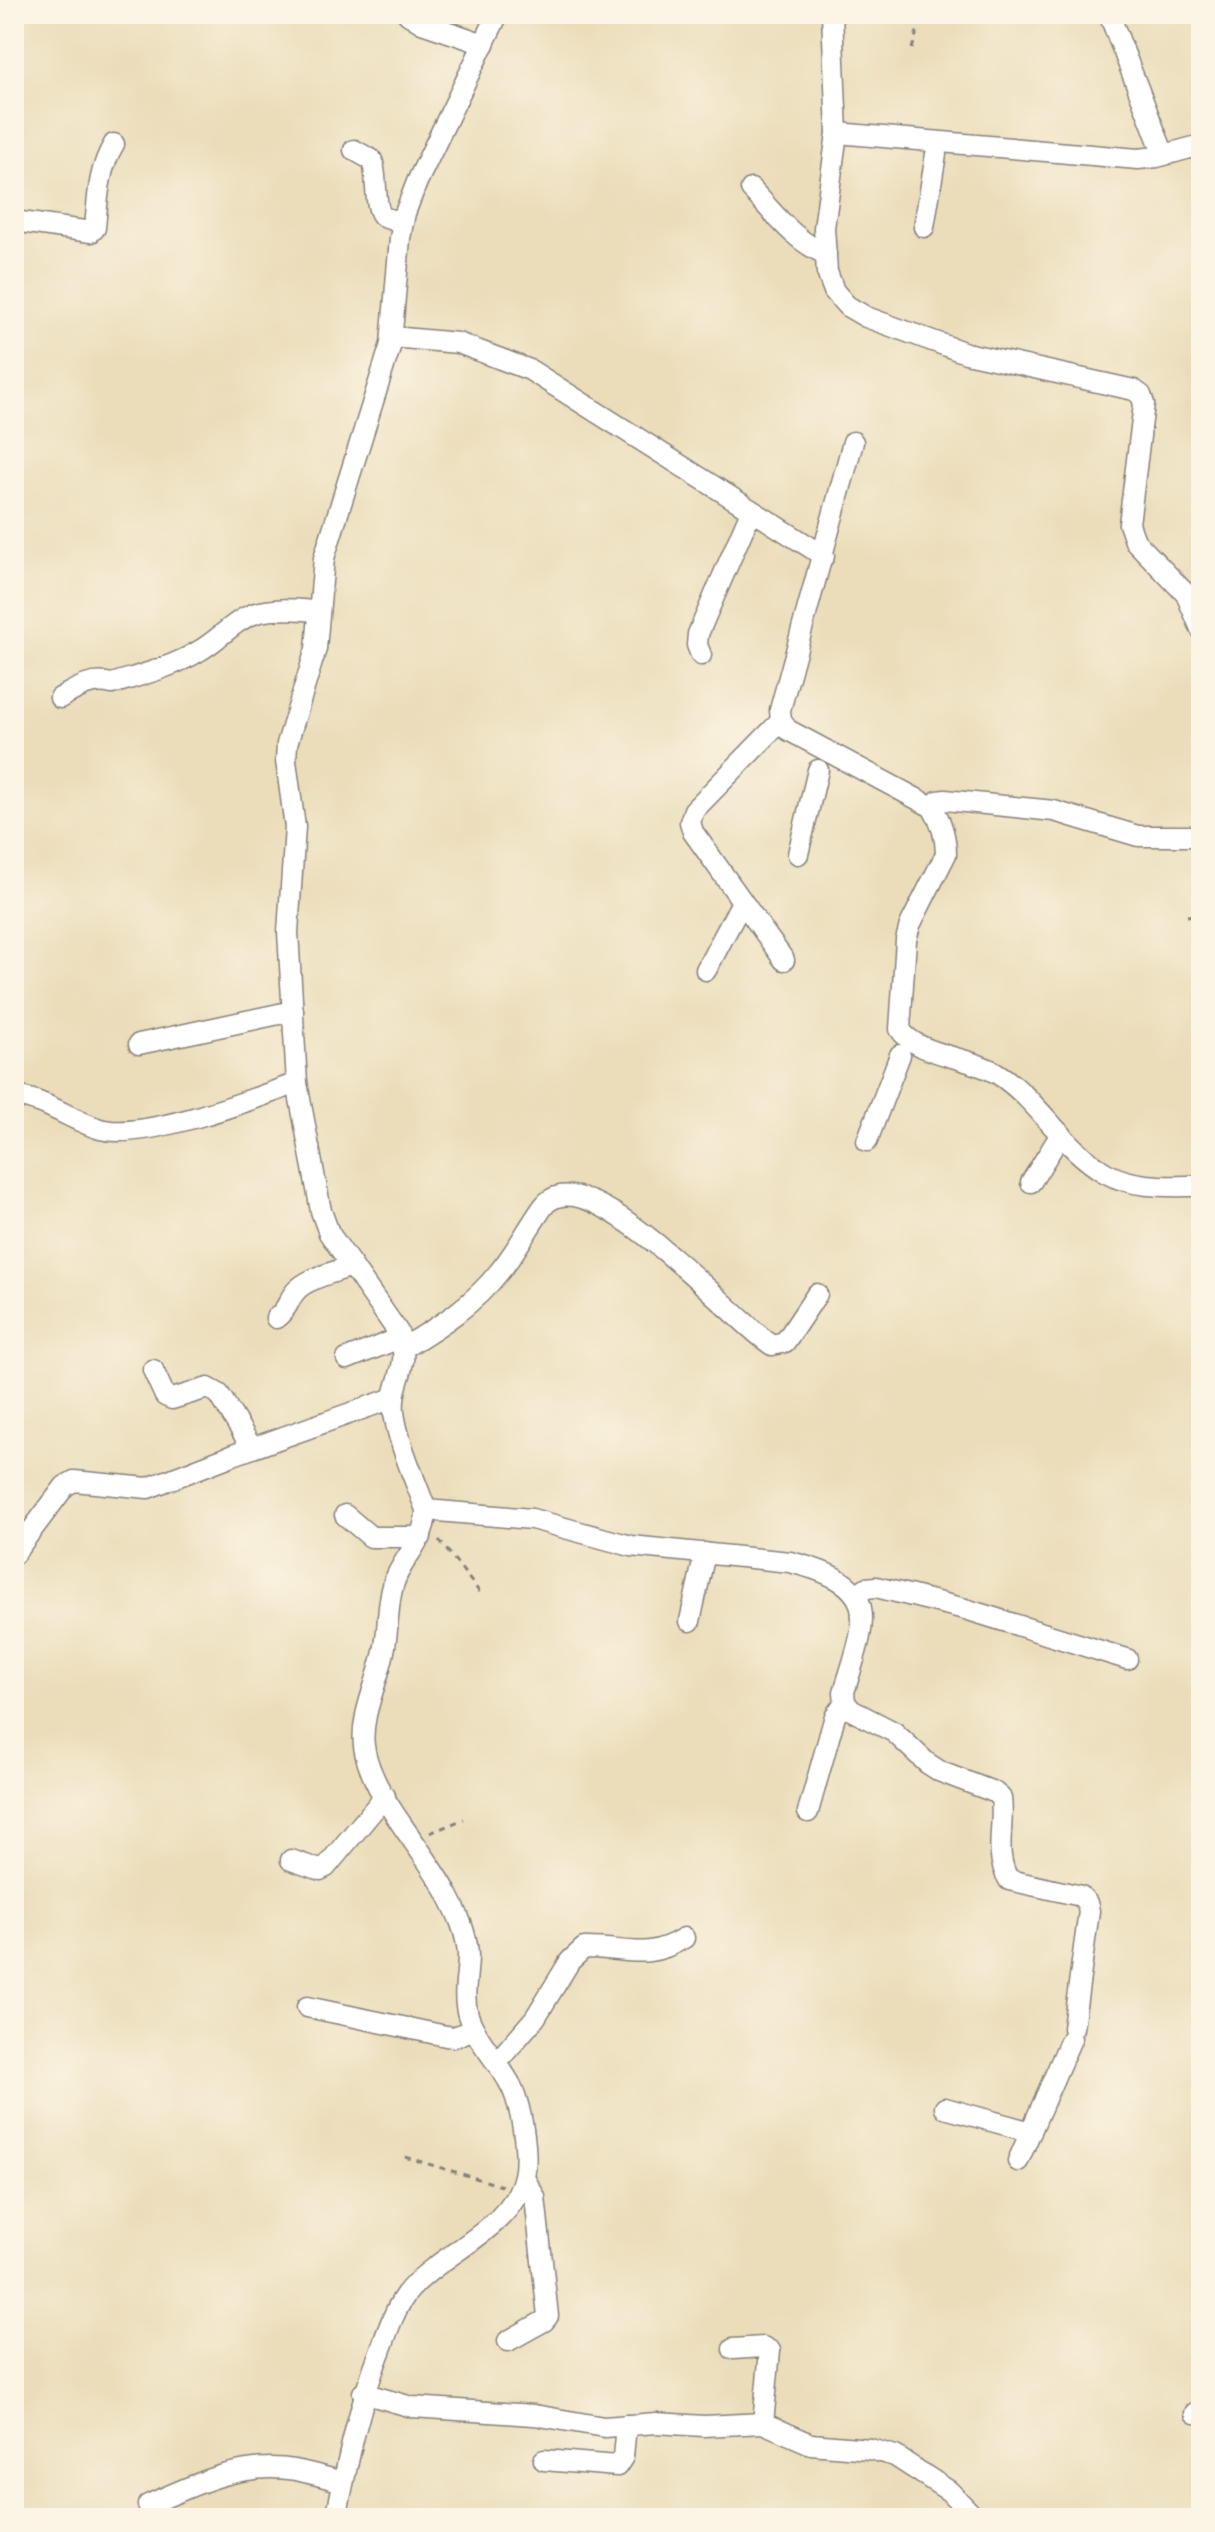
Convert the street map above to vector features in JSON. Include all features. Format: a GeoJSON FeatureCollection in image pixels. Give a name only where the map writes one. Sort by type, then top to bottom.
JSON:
{"type":"FeatureCollection","features":[{"type":"Feature","properties":{"kind":"street"},"geometry":{"type":"LineString","coordinates":[[408,14],[422,23],[484,44]]}},
{"type":"Feature","properties":{"kind":"street"},"geometry":{"type":"LineString","coordinates":[[336,2518],[363,2393],[393,2316],[407,2293],[424,2276],[499,2219],[521,2185],[526,2159],[516,2099],[510,2084],[474,2029],[465,1999],[468,1954],[465,1933],[446,1892],[369,1767],[364,1745],[364,1723],[385,1646],[391,1593],[424,1523],[395,1417],[393,1398],[404,1364],[402,1343],[329,1233],[321,1211],[297,1083],[288,932],[295,827],[286,761],[287,744],[316,649],[324,558],[392,337],[403,222],[417,182],[498,14]]}},
{"type":"Feature","properties":{"kind":"street"},"geometry":{"type":"LineString","coordinates":[[832,14],[837,133],[825,210],[827,272],[834,291],[847,306],[866,317],[991,360],[1134,390],[1141,395],[1144,404],[1129,524],[1135,541],[1186,594],[1201,629]]}},
{"type":"Feature","properties":{"kind":"street"},"geometry":{"type":"LineString","coordinates":[[1109,14],[1164,155]]}},
{"type":"Feature","properties":{"kind":"street"},"geometry":{"type":"LineString","coordinates":[[837,133],[937,147],[1138,159],[1201,145]]}},
{"type":"Feature","properties":{"kind":"street"},"geometry":{"type":"LineString","coordinates":[[14,221],[91,232],[95,228],[101,173],[105,158],[114,144]]}},
{"type":"Feature","properties":{"kind":"street"},"geometry":{"type":"LineString","coordinates":[[924,227],[937,147]]}},
{"type":"Feature","properties":{"kind":"street"},"geometry":{"type":"LineString","coordinates":[[354,150],[372,160],[376,167],[379,210],[384,217],[403,222]]}},
{"type":"Feature","properties":{"kind":"street"},"geometry":{"type":"LineString","coordinates":[[751,189],[800,240],[826,254]]}},
{"type":"Feature","properties":{"kind":"street"},"geometry":{"type":"LineString","coordinates":[[392,337],[458,343],[530,370],[824,556]]}},
{"type":"Feature","properties":{"kind":"street"},"geometry":{"type":"LineString","coordinates":[[853,442],[780,710],[781,721],[821,760],[932,807],[938,815],[946,842],[946,854],[915,912],[906,940],[899,1018],[903,1046],[867,1141]]}},
{"type":"Feature","properties":{"kind":"street"},"geometry":{"type":"LineString","coordinates":[[701,655],[697,645],[698,634],[751,511]]}},
{"type":"Feature","properties":{"kind":"street"},"geometry":{"type":"LineString","coordinates":[[60,698],[87,683],[100,681],[112,684],[186,658],[201,651],[240,620],[257,613],[318,611]]}},
{"type":"Feature","properties":{"kind":"street"},"geometry":{"type":"LineString","coordinates":[[781,721],[694,810],[690,822],[693,832],[784,960]]}},
{"type":"Feature","properties":{"kind":"street"},"geometry":{"type":"LineString","coordinates":[[798,854],[821,760]]}},
{"type":"Feature","properties":{"kind":"street"},"geometry":{"type":"LineString","coordinates":[[932,807],[938,801],[945,800],[1036,808],[1138,836],[1201,836]]}},
{"type":"Feature","properties":{"kind":"street"},"geometry":{"type":"LineString","coordinates":[[706,970],[742,902]]}},
{"type":"Feature","properties":{"kind":"street"},"geometry":{"type":"LineString","coordinates":[[139,1044],[293,1011]]}},
{"type":"Feature","properties":{"kind":"street"},"geometry":{"type":"LineString","coordinates":[[903,1046],[915,1044],[998,1073],[1104,1172],[1125,1182],[1149,1186],[1201,1186]]}},
{"type":"Feature","properties":{"kind":"street"},"geometry":{"type":"LineString","coordinates":[[14,1096],[46,1103],[98,1129],[139,1131],[215,1111],[297,1083]]}},
{"type":"Feature","properties":{"kind":"street"},"geometry":{"type":"LineString","coordinates":[[1031,1182],[1061,1134]]}},
{"type":"Feature","properties":{"kind":"street"},"geometry":{"type":"LineString","coordinates":[[347,1359],[402,1343],[448,1321],[471,1303],[500,1272],[546,1203],[561,1194],[580,1195],[634,1225],[758,1337],[772,1345],[785,1342],[817,1294]]}},
{"type":"Feature","properties":{"kind":"street"},"geometry":{"type":"LineString","coordinates":[[276,1318],[287,1310],[293,1294],[302,1285],[352,1266]]}},
{"type":"Feature","properties":{"kind":"street"},"geometry":{"type":"LineString","coordinates":[[153,1370],[165,1396],[172,1399],[208,1388],[219,1394],[252,1448]]}},
{"type":"Feature","properties":{"kind":"street"},"geometry":{"type":"LineString","coordinates":[[14,1554],[65,1486],[74,1481],[148,1488],[393,1398]]}},
{"type":"Feature","properties":{"kind":"street"},"geometry":{"type":"LineString","coordinates":[[345,1515],[371,1537],[424,1523],[532,1519],[631,1546],[790,1562],[842,1581],[856,1595],[864,1615],[863,1631],[844,1692],[845,1702],[851,1710],[894,1732],[941,1772],[994,1792],[1001,1798],[999,1857],[1009,1880],[1081,1896],[1087,1903],[1089,1911],[1072,2033],[1018,2161]]}},
{"type":"Feature","properties":{"kind":"street"},"geometry":{"type":"LineString","coordinates":[[690,1621],[705,1553]]}},
{"type":"Feature","properties":{"kind":"street"},"geometry":{"type":"LineString","coordinates":[[856,1595],[866,1588],[876,1587],[965,1609],[1127,1659]]}},
{"type":"Feature","properties":{"kind":"street"},"geometry":{"type":"LineString","coordinates":[[808,1812],[835,1716],[845,1702]]}},
{"type":"Feature","properties":{"kind":"street"},"geometry":{"type":"LineString","coordinates":[[291,1860],[312,1869],[326,1867],[385,1796]]}},
{"type":"Feature","properties":{"kind":"street"},"geometry":{"type":"LineString","coordinates":[[496,2063],[535,2018],[570,1961],[584,1948],[610,1947],[638,1953],[664,1950],[684,1938]]}},
{"type":"Feature","properties":{"kind":"street"},"geometry":{"type":"LineString","coordinates":[[307,2007],[446,2036],[454,2037],[474,2029]]}},
{"type":"Feature","properties":{"kind":"street"},"geometry":{"type":"LineString","coordinates":[[945,2108],[1031,2132]]}},
{"type":"Feature","properties":{"kind":"street"},"geometry":{"type":"LineString","coordinates":[[508,2341],[548,2316],[535,2197],[521,2185]]}},
{"type":"Feature","properties":{"kind":"street"},"geometry":{"type":"LineString","coordinates":[[733,2349],[763,2347],[770,2351],[763,2423]]}},
{"type":"Feature","properties":{"kind":"street"},"geometry":{"type":"LineString","coordinates":[[363,2393],[412,2407],[534,2415],[604,2427],[763,2423],[811,2444],[870,2449],[895,2456],[949,2491],[975,2518]]}},
{"type":"Feature","properties":{"kind":"street"},"geometry":{"type":"LineString","coordinates":[[544,2460],[617,2466],[623,2457],[626,2425]]}},
{"type":"Feature","properties":{"kind":"street"},"geometry":{"type":"LineString","coordinates":[[148,2505],[239,2470],[295,2470],[343,2482]]}},
{"type":"Feature","properties":{"kind":"path"},"geometry":{"type":"LineString","coordinates":[[912,49],[922,14]]}},
{"type":"Feature","properties":{"kind":"path"},"geometry":{"type":"LineString","coordinates":[[1187,916],[1201,914]]}},
{"type":"Feature","properties":{"kind":"path"},"geometry":{"type":"LineString","coordinates":[[424,1523],[481,1594]]}},
{"type":"Feature","properties":{"kind":"path"},"geometry":{"type":"LineString","coordinates":[[413,1839],[464,1819]]}},
{"type":"Feature","properties":{"kind":"path"},"geometry":{"type":"LineString","coordinates":[[405,2157],[521,2185]]}}]}
